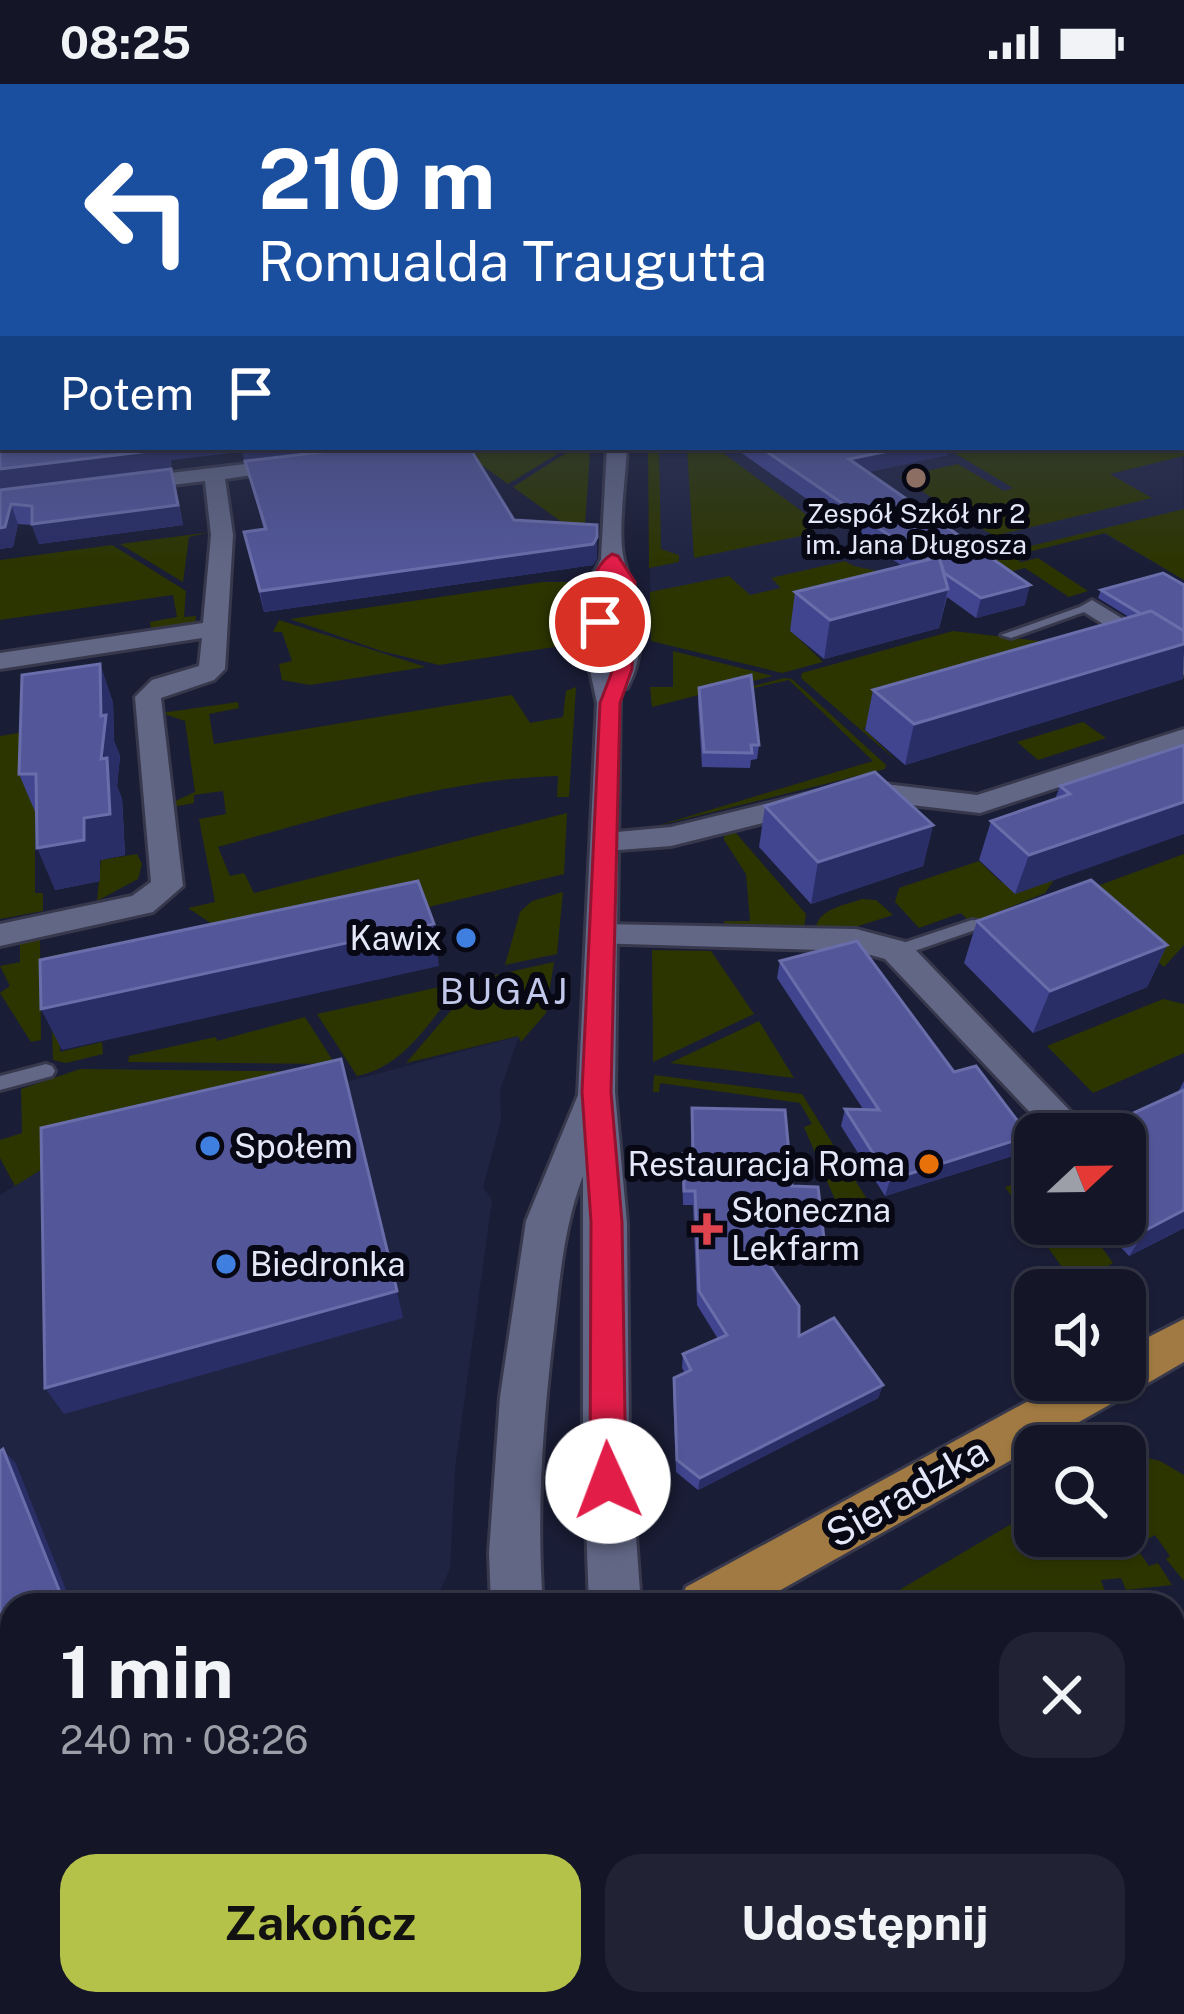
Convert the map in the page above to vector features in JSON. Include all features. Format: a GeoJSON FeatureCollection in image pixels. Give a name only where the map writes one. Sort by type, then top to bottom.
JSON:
{"type":"FeatureCollection","features":[{"type":"Feature","properties":{"kind":"main road"},"geometry":{"type":"LineString","coordinates":[[1146,1360],[1184,1339]]}},
{"type":"Feature","properties":{"kind":"main road","name":"Sieradzka"},"geometry":{"type":"LineString","coordinates":[[726,1593],[1072,1401]]}},
{"type":"Feature","properties":{"kind":"street"},"geometry":{"type":"LineString","coordinates":[[614,1593],[606,1440],[607,1222],[596,1092],[610,703],[600,657],[599,588],[612,559],[617,450]]}},
{"type":"Feature","properties":{"kind":"street"},"geometry":{"type":"LineString","coordinates":[[110,487],[308,463]]}},
{"type":"Feature","properties":{"kind":"street"},"geometry":{"type":"LineString","coordinates":[[0,935],[142,905],[167,886],[148,697],[162,684],[209,673],[222,536],[214,474]]}},
{"type":"Feature","properties":{"kind":"street"},"geometry":{"type":"LineString","coordinates":[[1092,607],[1184,668]]}},
{"type":"Feature","properties":{"kind":"street"},"geometry":{"type":"LineString","coordinates":[[0,661],[215,629]]}},
{"type":"Feature","properties":{"kind":"street"},"geometry":{"type":"LineString","coordinates":[[606,842],[642,843],[856,790],[892,790],[954,804],[980,804],[1184,737]]}},
{"type":"Feature","properties":{"kind":"street"},"geometry":{"type":"LineString","coordinates":[[604,935],[856,940],[897,951],[1053,1113]]}},
{"type":"Feature","properties":{"kind":"street"},"geometry":{"type":"LineString","coordinates":[[516,1593],[514,1553],[523,1396],[546,1221],[596,1092]]}},
{"type":"Feature","properties":{"kind":"lane"},"geometry":{"type":"LineString","coordinates":[[1007,635],[1092,607]]}},
{"type":"Feature","properties":{"kind":"lane"},"geometry":{"type":"LineString","coordinates":[[897,951],[973,926]]}},
{"type":"Feature","properties":{"kind":"lane"},"geometry":{"type":"LineString","coordinates":[[0,1083],[46,1071]]}},
{"type":"Feature","properties":{"kind":"shaded area","name":"Zespół Szkół nr 2 im. Jana Długosza"},"geometry":{"type":"Polygon","coordinates":[[[648,450],[1183,450],[1184,580],[1098,530],[651,639],[648,450]]]}},
{"type":"Feature","properties":{"kind":"shaded area"},"geometry":{"type":"Polygon","coordinates":[[[519,1036],[500,1090],[501,1120],[483,1187],[492,1200],[455,1468],[450,1569],[439,1593],[0,1593],[0,1195],[58,1159],[519,1036]]]}},
{"type":"Feature","properties":{"kind":"green space"},"geometry":{"type":"Polygon","coordinates":[[[488,450],[564,450],[508,484],[465,453],[488,450]]]}},
{"type":"Feature","properties":{"kind":"green space"},"geometry":{"type":"Polygon","coordinates":[[[570,450],[590,454],[584,538],[513,487],[570,450]]]}},
{"type":"Feature","properties":{"kind":"green space"},"geometry":{"type":"Polygon","coordinates":[[[648,450],[659,450],[661,549],[679,555],[679,562],[649,568],[648,450]]]}},
{"type":"Feature","properties":{"kind":"green space"},"geometry":{"type":"Polygon","coordinates":[[[687,450],[719,450],[815,521],[810,523],[815,533],[694,558],[687,450]]]}},
{"type":"Feature","properties":{"kind":"green space"},"geometry":{"type":"Polygon","coordinates":[[[949,450],[1184,450],[1184,456],[1110,474],[1152,498],[994,536],[899,477],[958,464],[1004,491],[1013,488],[949,450]]]}},
{"type":"Feature","properties":{"kind":"green space"},"geometry":{"type":"Polygon","coordinates":[[[1184,509],[1184,580],[1105,533],[1012,556],[1021,562],[1038,558],[1088,591],[1069,597],[1025,568],[789,629],[823,662],[782,673],[651,641],[650,592],[729,576],[750,595],[781,588],[771,578],[845,561],[890,577],[914,574],[1184,509]]]}},
{"type":"Feature","properties":{"kind":"green space"},"geometry":{"type":"Polygon","coordinates":[[[211,532],[189,537],[183,582],[120,544],[211,532]]]}},
{"type":"Feature","properties":{"kind":"green space"},"geometry":{"type":"Polygon","coordinates":[[[112,545],[186,591],[184,617],[196,616],[195,623],[151,628],[150,622],[177,617],[173,595],[0,620],[0,560],[112,545]]]}},
{"type":"Feature","properties":{"kind":"green space"},"geometry":{"type":"Polygon","coordinates":[[[543,582],[583,582],[580,643],[439,665],[381,651],[290,619],[543,582]]]}},
{"type":"Feature","properties":{"kind":"green space"},"geometry":{"type":"Polygon","coordinates":[[[279,620],[426,667],[310,685],[282,680],[279,664],[292,661],[282,632],[273,632],[279,620]]]}},
{"type":"Feature","properties":{"kind":"green space"},"geometry":{"type":"Polygon","coordinates":[[[953,631],[1109,649],[1117,654],[863,728],[899,763],[801,678],[802,673],[953,631]]]}},
{"type":"Feature","properties":{"kind":"green space"},"geometry":{"type":"Polygon","coordinates":[[[673,651],[773,676],[652,707],[650,687],[673,687],[673,651]]]}},
{"type":"Feature","properties":{"kind":"green space"},"geometry":{"type":"Polygon","coordinates":[[[792,679],[885,769],[653,827],[873,761],[789,680],[709,698],[792,679]]]}},
{"type":"Feature","properties":{"kind":"green space"},"geometry":{"type":"Polygon","coordinates":[[[576,687],[569,797],[557,797],[558,776],[471,784],[386,801],[218,847],[230,876],[244,873],[254,893],[567,813],[564,874],[58,997],[60,1052],[102,1042],[103,1054],[66,1063],[53,1060],[50,956],[212,924],[188,908],[215,902],[199,819],[226,814],[223,791],[194,795],[194,803],[173,807],[173,802],[195,792],[185,721],[161,713],[238,702],[239,708],[209,714],[214,744],[512,695],[530,723],[563,717],[566,691],[576,687]]]}},
{"type":"Feature","properties":{"kind":"green space"},"geometry":{"type":"Polygon","coordinates":[[[1083,722],[1106,738],[1038,760],[1017,742],[1083,722]]]}},
{"type":"Feature","properties":{"kind":"green space"},"geometry":{"type":"Polygon","coordinates":[[[35,730],[35,893],[43,893],[43,911],[0,919],[0,736],[35,730]]]}},
{"type":"Feature","properties":{"kind":"green space"},"geometry":{"type":"Polygon","coordinates":[[[735,832],[806,914],[804,929],[722,926],[725,921],[750,921],[746,874],[724,840],[724,835],[735,832]]]}},
{"type":"Feature","properties":{"kind":"green space"},"geometry":{"type":"Polygon","coordinates":[[[137,854],[142,864],[138,879],[97,901],[101,860],[137,854]]]}},
{"type":"Feature","properties":{"kind":"green space"},"geometry":{"type":"Polygon","coordinates":[[[1184,854],[1184,945],[1164,967],[1084,891],[1184,854]]]}},
{"type":"Feature","properties":{"kind":"green space"},"geometry":{"type":"Polygon","coordinates":[[[979,861],[1001,882],[1054,880],[1045,893],[971,923],[961,913],[919,928],[895,902],[899,888],[979,861]]]}},
{"type":"Feature","properties":{"kind":"green space"},"geometry":{"type":"Polygon","coordinates":[[[563,892],[557,954],[505,965],[520,912],[532,901],[563,892]]]}},
{"type":"Feature","properties":{"kind":"green space"},"geometry":{"type":"Polygon","coordinates":[[[862,899],[876,900],[893,915],[846,930],[815,930],[827,912],[862,899]]]}},
{"type":"Feature","properties":{"kind":"green space"},"geometry":{"type":"Polygon","coordinates":[[[40,936],[41,1040],[31,1042],[0,993],[10,986],[0,966],[20,962],[20,940],[40,936]]]}},
{"type":"Feature","properties":{"kind":"green space"},"geometry":{"type":"Polygon","coordinates":[[[652,950],[711,951],[754,1014],[653,1062],[652,950]]]}},
{"type":"Feature","properties":{"kind":"green space"},"geometry":{"type":"Polygon","coordinates":[[[554,962],[546,1013],[521,1042],[518,1036],[406,1063],[478,979],[554,962]]]}},
{"type":"Feature","properties":{"kind":"green space"},"geometry":{"type":"Polygon","coordinates":[[[462,982],[403,1052],[357,1076],[317,1014],[462,982]]]}},
{"type":"Feature","properties":{"kind":"green space"},"geometry":{"type":"Polygon","coordinates":[[[1163,999],[1184,1004],[1184,1053],[1093,1093],[1047,1046],[1163,999]]]}},
{"type":"Feature","properties":{"kind":"green space"},"geometry":{"type":"Polygon","coordinates":[[[305,1017],[335,1064],[128,1062],[129,1056],[216,1037],[217,1041],[305,1017]]]}},
{"type":"Feature","properties":{"kind":"green space"},"geometry":{"type":"Polygon","coordinates":[[[759,1021],[794,1078],[670,1063],[759,1021]]]}},
{"type":"Feature","properties":{"kind":"green space"},"geometry":{"type":"Polygon","coordinates":[[[80,1069],[340,1072],[58,1159],[15,1186],[0,1158],[0,1140],[22,1133],[21,1089],[80,1069]]]}},
{"type":"Feature","properties":{"kind":"green space"},"geometry":{"type":"Polygon","coordinates":[[[654,1075],[802,1094],[876,1214],[844,1221],[804,1127],[812,1124],[800,1103],[660,1083],[659,1092],[653,1092],[654,1075]]]}},
{"type":"Feature","properties":{"kind":"green space"},"geometry":{"type":"Polygon","coordinates":[[[1046,1245],[1100,1245],[1113,1263],[1102,1269],[1063,1269],[1046,1245]]]}},
{"type":"Feature","properties":{"kind":"green space"},"geometry":{"type":"Polygon","coordinates":[[[1146,1458],[1184,1475],[1184,1581],[1155,1535],[1146,1540],[1146,1458]]]}},
{"type":"Feature","properties":{"kind":"green space"},"geometry":{"type":"Polygon","coordinates":[[[1014,1522],[1014,1557],[1143,1557],[1149,1566],[1158,1563],[1172,1585],[1126,1590],[1121,1578],[1101,1580],[1105,1592],[1097,1593],[894,1593],[1014,1522]]]}},
{"type":"Feature","properties":{"kind":"building"},"geometry":{"type":"Polygon","coordinates":[[[0,450],[159,450],[0,469],[0,450]]]}},
{"type":"Feature","properties":{"kind":"building"},"geometry":{"type":"Polygon","coordinates":[[[339,450],[471,450],[514,520],[597,525],[597,537],[593,544],[260,591],[244,532],[266,529],[245,461],[339,450]]]}},
{"type":"Feature","properties":{"kind":"building"},"geometry":{"type":"Polygon","coordinates":[[[764,450],[893,450],[849,459],[1030,585],[981,598],[944,573],[939,557],[925,560],[764,450]]]}},
{"type":"Feature","properties":{"kind":"building"},"geometry":{"type":"Polygon","coordinates":[[[171,469],[178,505],[32,524],[32,506],[11,504],[5,527],[0,528],[0,490],[171,469]]]}},
{"type":"Feature","properties":{"kind":"building"},"geometry":{"type":"Polygon","coordinates":[[[939,557],[948,589],[830,620],[795,592],[939,557]]]}},
{"type":"Feature","properties":{"kind":"building"},"geometry":{"type":"Polygon","coordinates":[[[1163,573],[1184,585],[1184,631],[1151,611],[1141,614],[1101,590],[1163,573]]]}},
{"type":"Feature","properties":{"kind":"building"},"geometry":{"type":"Polygon","coordinates":[[[1151,611],[1184,631],[1184,644],[914,724],[873,690],[1151,611]]]}},
{"type":"Feature","properties":{"kind":"building"},"geometry":{"type":"Polygon","coordinates":[[[100,664],[101,716],[106,715],[101,759],[107,758],[110,814],[84,818],[84,840],[37,848],[36,774],[19,774],[22,675],[100,664]]]}},
{"type":"Feature","properties":{"kind":"building"},"geometry":{"type":"Polygon","coordinates":[[[751,675],[759,745],[751,745],[752,753],[704,752],[699,688],[751,675]]]}},
{"type":"Feature","properties":{"kind":"building"},"geometry":{"type":"Polygon","coordinates":[[[1184,745],[1184,802],[1029,855],[991,821],[1070,794],[1060,786],[1184,745]]]}},
{"type":"Feature","properties":{"kind":"building"},"geometry":{"type":"Polygon","coordinates":[[[875,772],[933,825],[818,862],[765,806],[875,772]]]}},
{"type":"Feature","properties":{"kind":"building"},"geometry":{"type":"Polygon","coordinates":[[[1091,880],[1167,945],[1050,991],[977,921],[1091,880]]]}},
{"type":"Feature","properties":{"kind":"building"},"geometry":{"type":"Polygon","coordinates":[[[418,881],[434,924],[41,1009],[40,960],[418,881]]]}},
{"type":"Feature","properties":{"kind":"building"},"geometry":{"type":"Polygon","coordinates":[[[857,941],[954,1072],[976,1066],[1014,1116],[1014,1141],[890,1180],[845,1109],[879,1110],[780,961],[857,941]]]}},
{"type":"Feature","properties":{"kind":"building","name":"Biedronka"},"geometry":{"type":"Polygon","coordinates":[[[341,1059],[397,1291],[45,1388],[41,1128],[341,1059]]]}},
{"type":"Feature","properties":{"kind":"building"},"geometry":{"type":"Polygon","coordinates":[[[1184,1090],[1184,1210],[1146,1230],[1146,1113],[1134,1113],[1184,1090]]]}},
{"type":"Feature","properties":{"kind":"building"},"geometry":{"type":"Polygon","coordinates":[[[692,1108],[785,1110],[792,1186],[818,1187],[824,1239],[753,1241],[799,1306],[799,1336],[834,1318],[883,1385],[700,1478],[677,1460],[674,1378],[691,1370],[683,1354],[727,1335],[699,1291],[695,1191],[684,1191],[683,1154],[693,1154],[692,1108]]]}},
{"type":"Feature","properties":{"kind":"building"},"geometry":{"type":"Polygon","coordinates":[[[3,1449],[60,1593],[0,1593],[3,1449]]]}},
{"type":"Feature","properties":{"kind":"place","name":"Zespół Szkół nr 2 im. Jana Długosza"},"geometry":{"type":"Point","coordinates":[916,478]}},
{"type":"Feature","properties":{"kind":"place","name":"Kawix"},"geometry":{"type":"Point","coordinates":[466,938]}},
{"type":"Feature","properties":{"kind":"place","name":"Społem"},"geometry":{"type":"Point","coordinates":[210,1146]}},
{"type":"Feature","properties":{"kind":"place","name":"Restauracja Roma"},"geometry":{"type":"Point","coordinates":[929,1164]}},
{"type":"Feature","properties":{"kind":"place","name":"Słoneczna Lekfarm"},"geometry":{"type":"Point","coordinates":[707,1229]}},
{"type":"Feature","properties":{"kind":"place","name":"Biedronka"},"geometry":{"type":"Point","coordinates":[226,1264]}},
{"type":"Feature","properties":{"kind":"district","name":"BUGAJ"},"geometry":{"type":"Point","coordinates":[505,991]}},
{"type":"Feature","properties":{"kind":"route"},"geometry":{"type":"LineString","coordinates":[[600,622],[599,588],[612,559],[626,582],[623,669],[610,703],[596,1092],[607,1222],[608,1481]]}}]}
